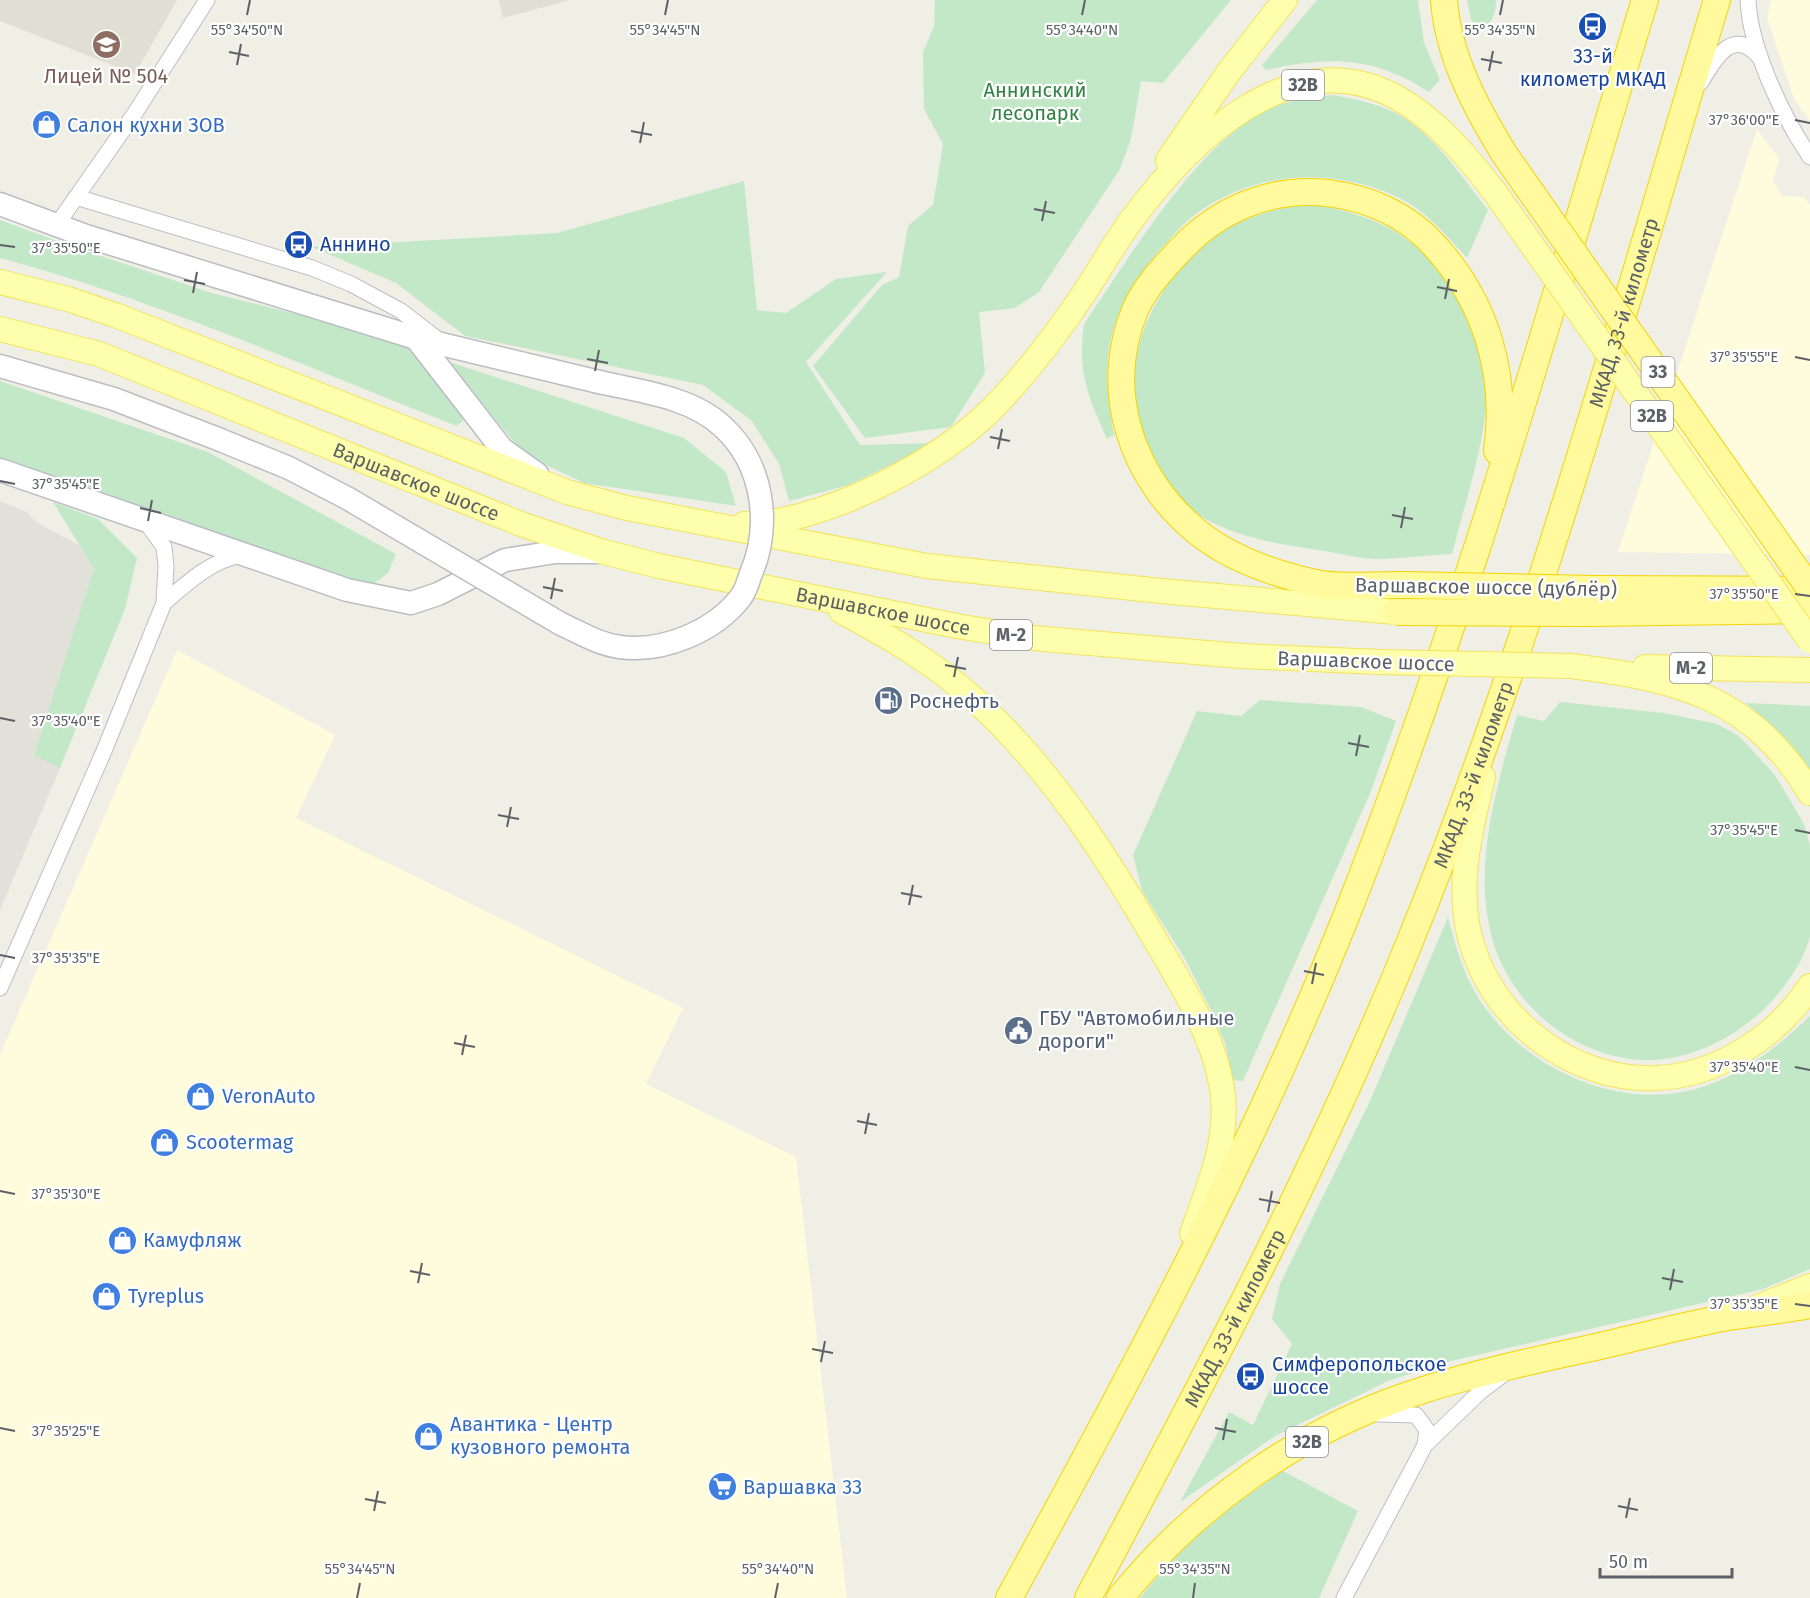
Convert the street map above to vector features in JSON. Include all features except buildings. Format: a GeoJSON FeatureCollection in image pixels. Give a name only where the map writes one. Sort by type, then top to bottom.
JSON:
{"type":"FeatureCollection","features":[{"type":"Feature","properties":{"kind":"highway","name":"33"},"geometry":{"type":"LineString","coordinates":[[1444,0],[1452,44],[1467,84],[1485,122],[1505,155],[1810,590]]}},
{"type":"Feature","properties":{"kind":"highway"},"geometry":{"type":"LineString","coordinates":[[1009,1598],[1169,1296],[1264,1104],[1346,916],[1421,717],[1478,545],[1645,0]]}},
{"type":"Feature","properties":{"kind":"highway","name":"МКАД, 33-й километр"},"geometry":{"type":"LineString","coordinates":[[1088,1598],[1281,1227],[1370,1038],[1450,839],[1515,654],[1717,0]]}},
{"type":"Feature","properties":{"kind":"highway"},"geometry":{"type":"LineString","coordinates":[[1318,584],[1270,570],[1236,556],[1201,535],[1172,509],[1146,476],[1128,435],[1120,392],[1123,347],[1137,306],[1164,267],[1193,236],[1228,211],[1267,197],[1305,191],[1350,196],[1392,212],[1427,237],[1454,267],[1476,304],[1492,346],[1500,394],[1498,447],[1478,545]]}},
{"type":"Feature","properties":{"kind":"highway","name":"Варшавское шоссе (дублёр)"},"geometry":{"type":"LineString","coordinates":[[1318,584],[1405,585],[1591,601],[1810,590]]}},
{"type":"Feature","properties":{"kind":"highway"},"geometry":{"type":"LineString","coordinates":[[1396,612],[1591,601],[1810,610]]}},
{"type":"Feature","properties":{"kind":"highway"},"geometry":{"type":"LineString","coordinates":[[1727,1318],[1810,1305]]}},
{"type":"Feature","properties":{"kind":"highway","name":"32B"},"geometry":{"type":"LineString","coordinates":[[1120,1598],[1182,1530],[1231,1491],[1326,1430],[1360,1414],[1409,1395],[1518,1364],[1727,1318]]}},
{"type":"Feature","properties":{"kind":"main road"},"geometry":{"type":"LineString","coordinates":[[711,525],[759,524],[856,497],[905,472],[951,443],[993,408],[1029,369],[1075,308],[1195,118],[1285,0]]}},
{"type":"Feature","properties":{"kind":"main road","name":"32B"},"geometry":{"type":"LineString","coordinates":[[1129,225],[1181,161],[1222,122],[1259,99],[1297,85],[1333,81],[1365,85],[1395,97],[1420,113],[1469,159],[1494,191],[1810,641]]}},
{"type":"Feature","properties":{"kind":"main road"},"geometry":{"type":"LineString","coordinates":[[0,204],[56,226],[416,338],[595,381],[695,408],[722,426],[747,459],[761,495],[763,529],[756,562],[742,596],[719,620],[692,635],[656,646],[622,647],[598,642],[561,624],[347,498],[289,468],[114,399],[0,366]]}},
{"type":"Feature","properties":{"kind":"main road"},"geometry":{"type":"LineString","coordinates":[[0,282],[68,299],[115,315],[567,492],[711,525],[927,566],[1161,591],[1396,612]]}},
{"type":"Feature","properties":{"kind":"main road","name":"Варшавское шоссе"},"geometry":{"type":"LineString","coordinates":[[0,329],[89,352],[160,377],[521,524],[604,552],[704,576],[824,600],[1033,638],[1210,653],[1380,663],[1810,670]]}},
{"type":"Feature","properties":{"kind":"main road"},"geometry":{"type":"LineString","coordinates":[[416,338],[502,448],[517,461],[567,492]]}},
{"type":"Feature","properties":{"kind":"main road"},"geometry":{"type":"LineString","coordinates":[[0,470],[347,590],[411,603],[438,594],[505,561],[555,552],[604,552]]}},
{"type":"Feature","properties":{"kind":"main road","name":"Варшавское шоссе (дублёр)"},"geometry":{"type":"LineString","coordinates":[[1161,591],[1318,584]]}},
{"type":"Feature","properties":{"kind":"main road"},"geometry":{"type":"LineString","coordinates":[[824,600],[894,640],[943,673],[978,702],[1048,778],[1135,905],[1200,1019],[1214,1054],[1223,1120],[1211,1182],[1169,1296]]}},
{"type":"Feature","properties":{"kind":"main road"},"geometry":{"type":"LineString","coordinates":[[1515,654],[1471,827],[1464,880],[1465,918],[1474,951],[1488,984],[1508,1011],[1531,1034],[1562,1054],[1590,1067],[1623,1076],[1655,1078],[1684,1074],[1714,1065],[1742,1051],[1771,1031],[1798,1004],[1810,986]]}},
{"type":"Feature","properties":{"kind":"main road"},"geometry":{"type":"LineString","coordinates":[[1571,666],[1621,672],[1674,684],[1714,700],[1746,719],[1772,742],[1796,770],[1810,793]]}},
{"type":"Feature","properties":{"kind":"main road","name":"32B"},"geometry":{"type":"LineString","coordinates":[[1727,1318],[1810,1286]]}},
{"type":"Feature","properties":{"kind":"street"},"geometry":{"type":"LineString","coordinates":[[56,226],[135,113],[207,0]]}},
{"type":"Feature","properties":{"kind":"street"},"geometry":{"type":"LineString","coordinates":[[1748,0],[1748,14],[1785,117],[1810,157]]}},
{"type":"Feature","properties":{"kind":"street"},"geometry":{"type":"LineString","coordinates":[[1670,154],[1693,97],[1714,59],[1727,47],[1741,44],[1754,50],[1763,61]]}},
{"type":"Feature","properties":{"kind":"street"},"geometry":{"type":"LineString","coordinates":[[76,197],[312,268],[351,284],[401,311],[444,344]]}},
{"type":"Feature","properties":{"kind":"street"},"geometry":{"type":"LineString","coordinates":[[0,988],[99,762],[164,603],[166,566],[164,547],[146,522]]}},
{"type":"Feature","properties":{"kind":"street"},"geometry":{"type":"LineString","coordinates":[[164,603],[195,576],[226,558],[241,555]]}},
{"type":"Feature","properties":{"kind":"street"},"geometry":{"type":"LineString","coordinates":[[1344,1598],[1425,1445],[1480,1392],[1518,1364]]}},
{"type":"Feature","properties":{"kind":"street"},"geometry":{"type":"LineString","coordinates":[[1360,1414],[1416,1416],[1427,1430],[1425,1445]]}},
{"type":"Feature","properties":{"kind":"shaded area","name":"Лицей № 504"},"geometry":{"type":"Polygon","coordinates":[[[0,0],[177,0],[135,74],[0,21],[0,0]]]}},
{"type":"Feature","properties":{"kind":"shaded area"},"geometry":{"type":"Polygon","coordinates":[[[499,0],[570,0],[503,18],[499,0]]]}},
{"type":"Feature","properties":{"kind":"shaded area"},"geometry":{"type":"Polygon","coordinates":[[[1771,0],[1810,0],[1810,121],[1794,99],[1767,18],[1771,0]]]}},
{"type":"Feature","properties":{"kind":"shaded area"},"geometry":{"type":"Polygon","coordinates":[[[1757,129],[1779,159],[1773,181],[1783,196],[1804,197],[1810,205],[1810,555],[1618,552],[1757,129]]]}},
{"type":"Feature","properties":{"kind":"shaded area"},"geometry":{"type":"Polygon","coordinates":[[[0,501],[27,512],[36,522],[79,545],[94,569],[77,632],[34,755],[60,768],[0,910],[0,501]]]}},
{"type":"Feature","properties":{"kind":"shaded area"},"geometry":{"type":"Polygon","coordinates":[[[177,650],[335,735],[296,818],[683,1008],[646,1084],[796,1157],[847,1598],[0,1598],[0,1055],[177,650]]]}},
{"type":"Feature","properties":{"kind":"green space","name":"Аннинский лесопарк"},"geometry":{"type":"Polygon","coordinates":[[[935,0],[1231,0],[1163,83],[1141,81],[1131,139],[1120,169],[1039,292],[1015,308],[979,312],[985,373],[951,427],[865,438],[813,366],[882,285],[899,277],[908,226],[933,205],[943,144],[924,109],[923,52],[934,26],[935,0]]]}},
{"type":"Feature","properties":{"kind":"green space"},"geometry":{"type":"Polygon","coordinates":[[[1317,0],[1418,0],[1424,43],[1440,80],[1429,92],[1389,71],[1350,62],[1311,62],[1266,70],[1262,65],[1317,0]]]}},
{"type":"Feature","properties":{"kind":"green space"},"geometry":{"type":"Polygon","coordinates":[[[1467,0],[1496,0],[1494,14],[1488,24],[1480,29],[1471,20],[1467,0]]]}},
{"type":"Feature","properties":{"kind":"green space"},"geometry":{"type":"Polygon","coordinates":[[[1334,95],[1374,104],[1403,117],[1417,127],[1455,167],[1488,210],[1467,258],[1434,223],[1416,208],[1406,201],[1369,186],[1314,177],[1259,184],[1233,192],[1209,205],[1183,225],[1152,260],[1135,283],[1121,308],[1109,349],[1109,403],[1114,435],[1107,439],[1094,410],[1083,370],[1084,324],[1166,205],[1215,148],[1241,126],[1267,110],[1300,100],[1334,95]]]}},
{"type":"Feature","properties":{"kind":"green space"},"geometry":{"type":"Polygon","coordinates":[[[744,181],[757,310],[786,313],[836,279],[887,272],[806,362],[860,445],[935,443],[849,485],[789,501],[779,464],[752,421],[703,385],[465,336],[396,283],[312,247],[557,233],[744,181]]]}},
{"type":"Feature","properties":{"kind":"green space"},"geometry":{"type":"Polygon","coordinates":[[[1305,203],[1363,217],[1387,227],[1409,241],[1428,257],[1444,278],[1459,302],[1472,331],[1483,364],[1487,398],[1478,457],[1452,554],[1374,559],[1253,538],[1211,522],[1190,508],[1165,480],[1147,447],[1135,405],[1135,364],[1145,325],[1166,287],[1193,252],[1216,235],[1253,217],[1305,203]]]}},
{"type":"Feature","properties":{"kind":"green space"},"geometry":{"type":"Polygon","coordinates":[[[0,220],[212,293],[409,342],[466,418],[457,426],[288,358],[116,293],[0,258],[0,220]]]}},
{"type":"Feature","properties":{"kind":"green space"},"geometry":{"type":"Polygon","coordinates":[[[446,361],[684,438],[726,472],[736,506],[584,483],[525,455],[446,361]]]}},
{"type":"Feature","properties":{"kind":"green space"},"geometry":{"type":"Polygon","coordinates":[[[0,381],[208,452],[396,554],[388,573],[370,587],[0,463],[0,381]]]}},
{"type":"Feature","properties":{"kind":"green space"},"geometry":{"type":"Polygon","coordinates":[[[53,502],[98,519],[137,558],[125,609],[60,768],[34,755],[94,569],[53,502]]]}},
{"type":"Feature","properties":{"kind":"green space"},"geometry":{"type":"Polygon","coordinates":[[[1260,700],[1361,707],[1396,721],[1371,791],[1243,1081],[1233,1080],[1225,1043],[1210,1008],[1184,957],[1142,891],[1133,855],[1197,711],[1241,716],[1260,700]]]}},
{"type":"Feature","properties":{"kind":"green space"},"geometry":{"type":"Polygon","coordinates":[[[1560,702],[1664,713],[1717,724],[1739,736],[1775,775],[1804,824],[1810,846],[1810,936],[1803,956],[1787,982],[1754,1018],[1720,1041],[1702,1049],[1663,1059],[1644,1060],[1599,1052],[1576,1041],[1555,1028],[1536,1012],[1519,993],[1495,949],[1485,899],[1485,873],[1491,819],[1503,766],[1517,715],[1544,721],[1560,702]]]}},
{"type":"Feature","properties":{"kind":"green space"},"geometry":{"type":"Polygon","coordinates":[[[1746,703],[1810,706],[1810,770],[1778,732],[1746,703]]]}},
{"type":"Feature","properties":{"kind":"green space"},"geometry":{"type":"Polygon","coordinates":[[[1448,917],[1467,976],[1476,994],[1494,1019],[1516,1041],[1541,1060],[1569,1076],[1599,1087],[1630,1093],[1661,1094],[1709,1085],[1756,1060],[1810,1016],[1810,1269],[1763,1289],[1447,1362],[1388,1381],[1275,1436],[1180,1502],[1229,1412],[1253,1425],[1292,1344],[1272,1319],[1280,1284],[1370,1101],[1448,917]]]}},
{"type":"Feature","properties":{"kind":"green space"},"geometry":{"type":"Polygon","coordinates":[[[1283,1471],[1358,1511],[1319,1598],[1140,1598],[1155,1579],[1206,1528],[1283,1471]]]}},
{"type":"Feature","properties":{"kind":"place","name":"33-й километр МКАД"},"geometry":{"type":"Point","coordinates":[1593,26]}},
{"type":"Feature","properties":{"kind":"place","name":"Лицей № 504"},"geometry":{"type":"Point","coordinates":[106,45]}},
{"type":"Feature","properties":{"kind":"place","name":"Салон кухни ЗОВ"},"geometry":{"type":"Point","coordinates":[46,125]}},
{"type":"Feature","properties":{"kind":"place","name":"Аннино"},"geometry":{"type":"Point","coordinates":[299,244]}},
{"type":"Feature","properties":{"kind":"place","name":"Роснефть"},"geometry":{"type":"Point","coordinates":[888,701]}},
{"type":"Feature","properties":{"kind":"place","name":"ГБУ \"Автомобильные дороги\""},"geometry":{"type":"Point","coordinates":[1018,1030]}},
{"type":"Feature","properties":{"kind":"place","name":"VeronAuto"},"geometry":{"type":"Point","coordinates":[201,1096]}},
{"type":"Feature","properties":{"kind":"place","name":"Scootermag"},"geometry":{"type":"Point","coordinates":[165,1142]}},
{"type":"Feature","properties":{"kind":"place","name":"Камуфляж"},"geometry":{"type":"Point","coordinates":[122,1240]}},
{"type":"Feature","properties":{"kind":"place","name":"Tyreplus"},"geometry":{"type":"Point","coordinates":[107,1296]}},
{"type":"Feature","properties":{"kind":"place","name":"Симферопольское шоссе"},"geometry":{"type":"Point","coordinates":[1251,1376]}},
{"type":"Feature","properties":{"kind":"place","name":"Авантика - Центр кузовного ремонта"},"geometry":{"type":"Point","coordinates":[429,1436]}},
{"type":"Feature","properties":{"kind":"place","name":"Варшавка 33"},"geometry":{"type":"Point","coordinates":[722,1487]}}]}
